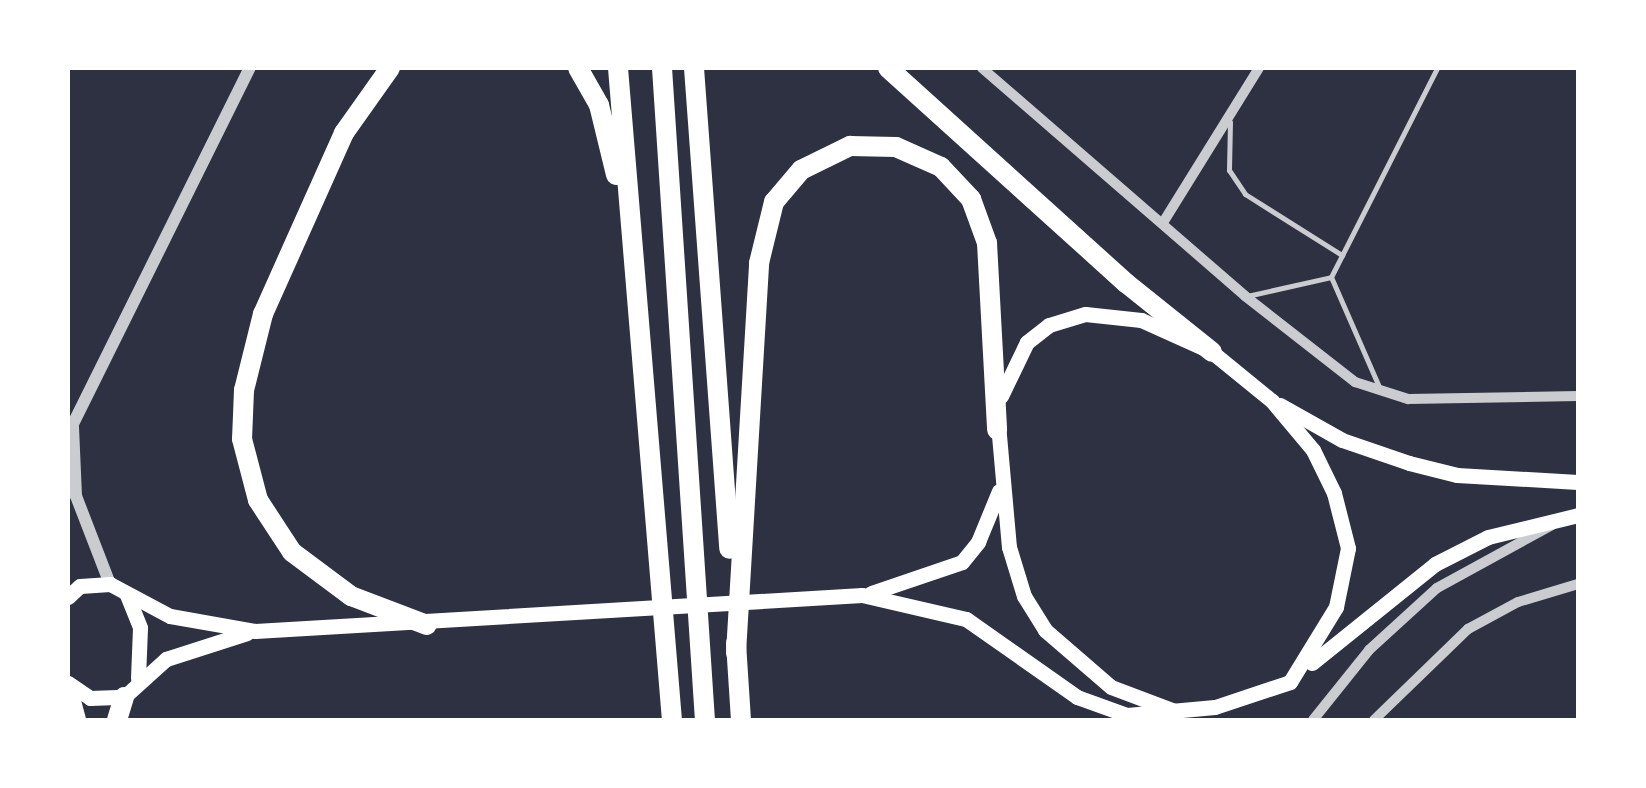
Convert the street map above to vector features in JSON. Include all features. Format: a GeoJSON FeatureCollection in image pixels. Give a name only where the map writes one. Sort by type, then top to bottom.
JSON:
{"type":"FeatureCollection","features":[{"type":"Feature","properties":{"kind":"highway"},"geometry":{"type":"LineString","coordinates":[[390,68],[344,134],[263,314],[244,390],[242,439],[258,500],[292,552],[351,596],[427,625]]}},
{"type":"Feature","properties":{"kind":"highway"},"geometry":{"type":"LineString","coordinates":[[578,68],[599,104],[632,245]]}},
{"type":"Feature","properties":{"kind":"highway"},"geometry":{"type":"LineString","coordinates":[[618,68],[672,720]]}},
{"type":"Feature","properties":{"kind":"highway"},"geometry":{"type":"LineString","coordinates":[[662,68],[706,720]]}},
{"type":"Feature","properties":{"kind":"highway"},"geometry":{"type":"LineString","coordinates":[[694,68],[742,720]]}},
{"type":"Feature","properties":{"kind":"highway"},"geometry":{"type":"LineString","coordinates":[[888,68],[1126,283],[1212,352]]}},
{"type":"Feature","properties":{"kind":"highway"},"geometry":{"type":"LineString","coordinates":[[736,653],[759,263],[774,202],[801,170],[838,149],[885,145],[930,160],[965,190],[987,243],[997,430]]}},
{"type":"Feature","properties":{"kind":"highway"},"geometry":{"type":"LineString","coordinates":[[68,687],[76,720]]}},
{"type":"Feature","properties":{"kind":"highway"},"geometry":{"type":"LineString","coordinates":[[117,720],[124,697]]}},
{"type":"Feature","properties":{"kind":"main road"},"geometry":{"type":"LineString","coordinates":[[1571,516],[1488,538],[1408,580],[1290,682],[1200,715],[1174,711],[1110,687],[1045,630],[1024,596],[1000,489],[997,430],[1011,364],[1027,342],[1067,317],[1141,320],[1212,352],[1272,401],[1342,440],[1409,464],[1457,475],[1578,482]]}},
{"type":"Feature","properties":{"kind":"main road"},"geometry":{"type":"LineString","coordinates":[[1272,401],[1313,450],[1334,493],[1348,548],[1336,607],[1290,682]]}},
{"type":"Feature","properties":{"kind":"main road"},"geometry":{"type":"LineString","coordinates":[[862,596],[962,562],[978,542],[1000,489]]}},
{"type":"Feature","properties":{"kind":"main road"},"geometry":{"type":"LineString","coordinates":[[68,597],[80,586],[110,584],[192,623],[255,631],[427,625],[862,596],[966,620],[1095,706],[1126,715],[1174,711]]}},
{"type":"Feature","properties":{"kind":"main road"},"geometry":{"type":"LineString","coordinates":[[126,594],[140,628],[138,678]]}},
{"type":"Feature","properties":{"kind":"main road"},"geometry":{"type":"LineString","coordinates":[[68,687],[90,698],[124,697],[138,678],[196,647],[255,631]]}},
{"type":"Feature","properties":{"kind":"street"},"geometry":{"type":"LineString","coordinates":[[68,434],[250,68]]}},
{"type":"Feature","properties":{"kind":"street"},"geometry":{"type":"LineString","coordinates":[[982,68],[1164,221],[1246,296],[1355,382],[1382,393],[1432,400],[1578,396]]}},
{"type":"Feature","properties":{"kind":"street"},"geometry":{"type":"LineString","coordinates":[[1164,221],[1259,68]]}},
{"type":"Feature","properties":{"kind":"street"},"geometry":{"type":"LineString","coordinates":[[73,419],[76,496],[110,584]]}},
{"type":"Feature","properties":{"kind":"street"},"geometry":{"type":"LineString","coordinates":[[1313,720],[1368,650],[1437,588],[1571,516]]}},
{"type":"Feature","properties":{"kind":"street"},"geometry":{"type":"LineString","coordinates":[[1374,720],[1468,628],[1518,602],[1578,584]]}},
{"type":"Feature","properties":{"kind":"lane"},"geometry":{"type":"LineString","coordinates":[[1382,393],[1332,277],[1437,68]]}},
{"type":"Feature","properties":{"kind":"lane"},"geometry":{"type":"LineString","coordinates":[[1230,116],[1227,158],[1236,184],[1342,255]]}},
{"type":"Feature","properties":{"kind":"lane"},"geometry":{"type":"LineString","coordinates":[[1246,296],[1332,277]]}}]}
